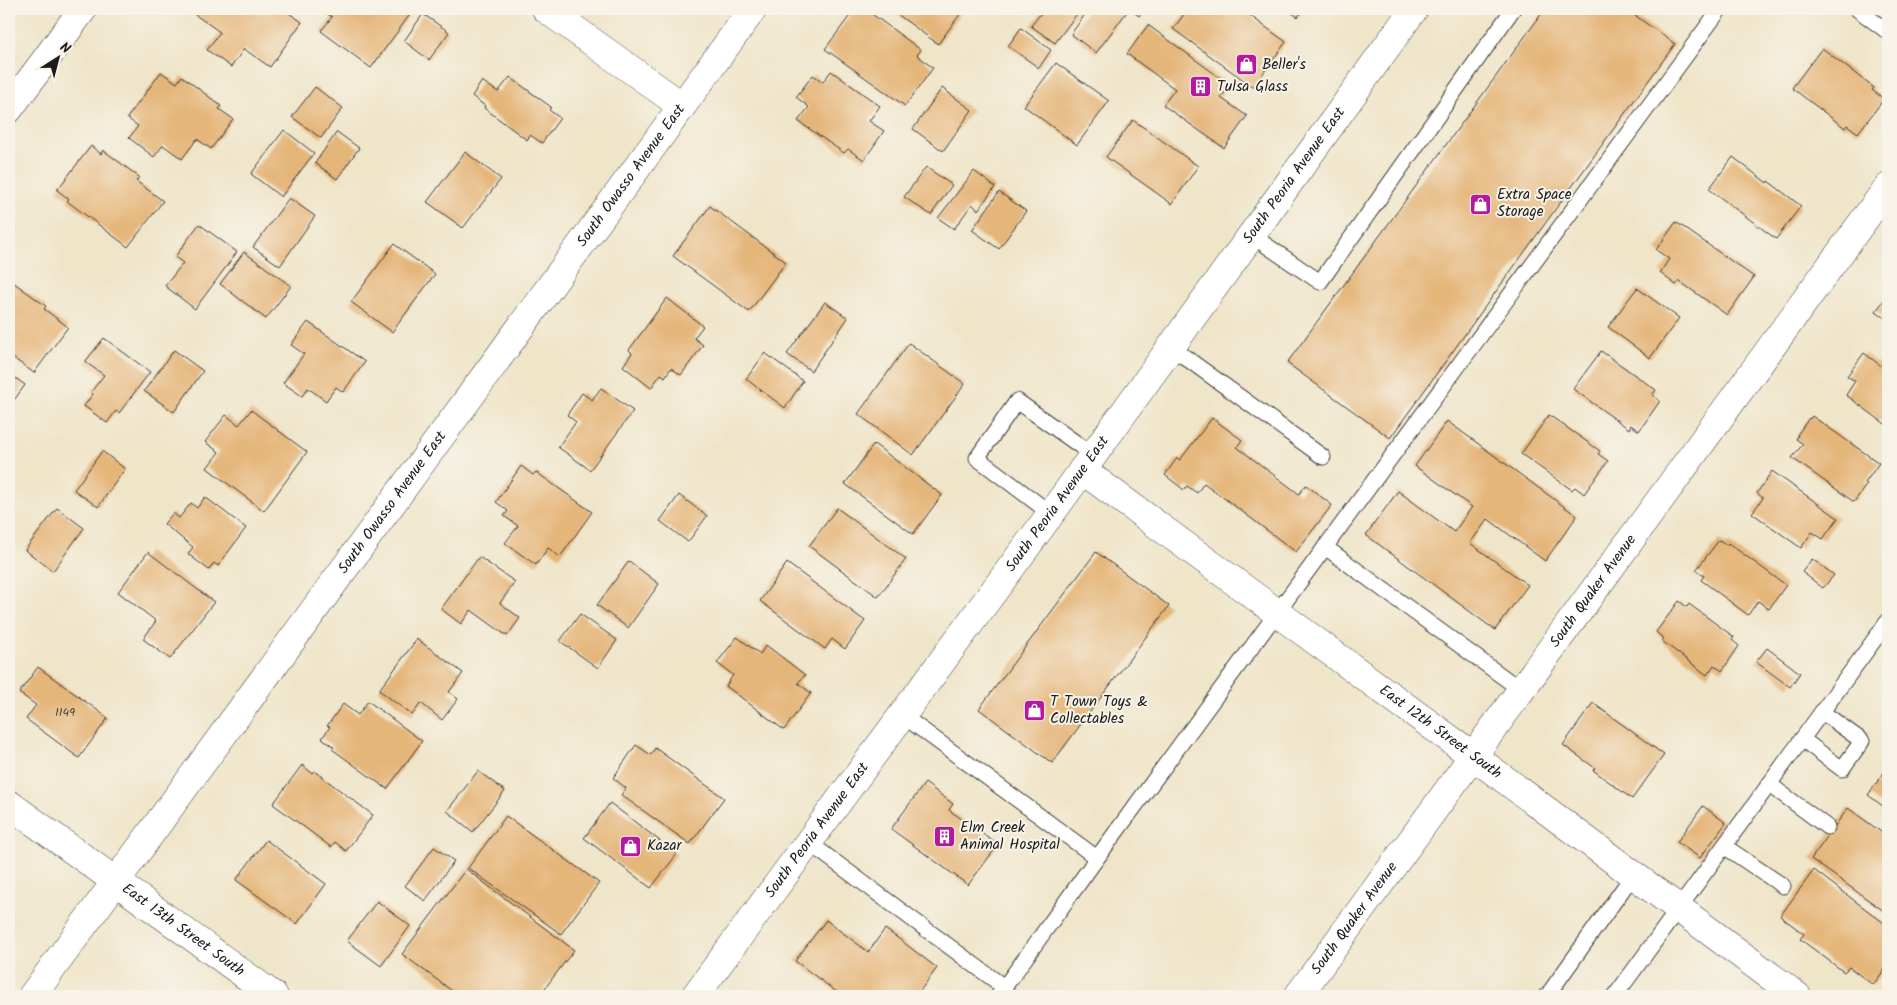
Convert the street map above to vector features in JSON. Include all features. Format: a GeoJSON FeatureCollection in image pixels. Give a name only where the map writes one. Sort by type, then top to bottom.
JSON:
{"type":"FeatureCollection","features":[{"type":"Feature","properties":{"kind":"street"},"geometry":{"type":"LineString","coordinates":[[9,109],[82,9]]}},
{"type":"Feature","properties":{"kind":"street"},"geometry":{"type":"LineString","coordinates":[[546,9],[682,106]]}},
{"type":"Feature","properties":{"kind":"street","name":"South Owasso Avenue East"},"geometry":{"type":"LineString","coordinates":[[32,996],[753,9]]}},
{"type":"Feature","properties":{"kind":"street","name":"South Peoria Avenue East"},"geometry":{"type":"LineString","coordinates":[[695,996],[1088,462],[1414,9]]}},
{"type":"Feature","properties":{"kind":"street","name":"South Quaker Avenue"},"geometry":{"type":"LineString","coordinates":[[1298,996],[1888,187]]}},
{"type":"Feature","properties":{"kind":"street","name":"East 12th Street South"},"geometry":{"type":"LineString","coordinates":[[1088,462],[1277,614],[1473,756],[1632,876],[1797,996]]}},
{"type":"Feature","properties":{"kind":"street","name":"East 13th Street South"},"geometry":{"type":"LineString","coordinates":[[9,804],[274,996]]}},
{"type":"Feature","properties":{"kind":"lane"},"geometry":{"type":"LineString","coordinates":[[1251,235],[1320,282],[1513,9]]}},
{"type":"Feature","properties":{"kind":"lane"},"geometry":{"type":"LineString","coordinates":[[808,842],[1001,992],[1097,858],[1720,9]]}},
{"type":"Feature","properties":{"kind":"lane"},"geometry":{"type":"LineString","coordinates":[[1857,9],[1888,32]]}},
{"type":"Feature","properties":{"kind":"lane"},"geometry":{"type":"LineString","coordinates":[[1171,346],[1323,457]]}},
{"type":"Feature","properties":{"kind":"lane"},"geometry":{"type":"LineString","coordinates":[[1050,513],[977,458],[1017,401],[1088,462]]}},
{"type":"Feature","properties":{"kind":"lane"},"geometry":{"type":"LineString","coordinates":[[1325,547],[1521,690]]}},
{"type":"Feature","properties":{"kind":"lane"},"geometry":{"type":"LineString","coordinates":[[1615,996],[1888,621]]}},
{"type":"Feature","properties":{"kind":"lane"},"geometry":{"type":"LineString","coordinates":[[1802,739],[1842,769],[1862,741],[1822,712]]}},
{"type":"Feature","properties":{"kind":"lane"},"geometry":{"type":"LineString","coordinates":[[902,715],[1097,858]]}},
{"type":"Feature","properties":{"kind":"lane"},"geometry":{"type":"LineString","coordinates":[[1769,784],[1828,827]]}},
{"type":"Feature","properties":{"kind":"lane"},"geometry":{"type":"LineString","coordinates":[[1724,846],[1783,886]]}},
{"type":"Feature","properties":{"kind":"lane"},"geometry":{"type":"LineString","coordinates":[[1548,996],[1632,876]]}},
{"type":"Feature","properties":{"kind":"building"},"geometry":{"type":"Polygon","coordinates":[[[194,9],[283,9],[302,22],[270,67],[244,49],[231,67],[207,50],[220,32],[191,12],[194,9]]]}},
{"type":"Feature","properties":{"kind":"building"},"geometry":{"type":"Polygon","coordinates":[[[323,9],[414,9],[371,68],[321,31],[332,17],[323,9]]]}},
{"type":"Feature","properties":{"kind":"building"},"geometry":{"type":"Polygon","coordinates":[[[855,9],[865,9],[921,50],[917,55],[933,68],[905,106],[825,49],[855,9]]]}},
{"type":"Feature","properties":{"kind":"building"},"geometry":{"type":"Polygon","coordinates":[[[890,9],[964,9],[938,44],[890,9]]]}},
{"type":"Feature","properties":{"kind":"building"},"geometry":{"type":"Polygon","coordinates":[[[1044,9],[1076,9],[1079,11],[1055,43],[1031,26],[1044,9]]]}},
{"type":"Feature","properties":{"kind":"building"},"geometry":{"type":"Polygon","coordinates":[[[1089,9],[1129,9],[1096,53],[1071,34],[1089,9]]]}},
{"type":"Feature","properties":{"kind":"building"},"geometry":{"type":"Polygon","coordinates":[[[1129,9],[1145,9],[1139,16],[1129,9]]]}},
{"type":"Feature","properties":{"kind":"building","name":"Beller's"},"geometry":{"type":"Polygon","coordinates":[[[1188,9],[1241,9],[1286,42],[1253,87],[1173,29],[1188,9]]]}},
{"type":"Feature","properties":{"kind":"building"},"geometry":{"type":"Polygon","coordinates":[[[1281,9],[1304,9],[1298,17],[1289,11],[1287,13],[1281,9]]]}},
{"type":"Feature","properties":{"kind":"building","name":"Extra Space Storage"},"geometry":{"type":"Polygon","coordinates":[[[1545,9],[1626,9],[1675,44],[1390,438],[1287,363],[1545,9]]]}},
{"type":"Feature","properties":{"kind":"building"},"geometry":{"type":"Polygon","coordinates":[[[423,14],[449,32],[429,60],[404,41],[423,14]]]}},
{"type":"Feature","properties":{"kind":"building","name":"Tulsa Glass"},"geometry":{"type":"Polygon","coordinates":[[[1148,25],[1230,85],[1221,98],[1247,116],[1224,148],[1163,105],[1175,89],[1127,54],[1148,25]]]}},
{"type":"Feature","properties":{"kind":"building"},"geometry":{"type":"Polygon","coordinates":[[[1021,28],[1051,50],[1039,68],[1008,46],[1021,28]]]}},
{"type":"Feature","properties":{"kind":"building"},"geometry":{"type":"Polygon","coordinates":[[[1822,48],[1874,88],[1872,90],[1884,99],[1858,133],[1847,125],[1845,128],[1792,88],[1822,48]]]}},
{"type":"Feature","properties":{"kind":"building"},"geometry":{"type":"Polygon","coordinates":[[[1056,63],[1109,101],[1077,145],[1024,106],[1056,63]]]}},
{"type":"Feature","properties":{"kind":"building"},"geometry":{"type":"Polygon","coordinates":[[[831,71],[880,106],[869,121],[884,131],[864,160],[848,149],[844,153],[798,121],[809,107],[796,97],[813,75],[823,82],[831,71]]]}},
{"type":"Feature","properties":{"kind":"building"},"geometry":{"type":"Polygon","coordinates":[[[161,72],[177,83],[182,76],[221,106],[219,109],[233,119],[211,149],[197,139],[182,159],[163,145],[154,157],[129,138],[138,126],[127,118],[161,72]]]}},
{"type":"Feature","properties":{"kind":"building"},"geometry":{"type":"Polygon","coordinates":[[[510,77],[551,107],[549,110],[560,118],[542,143],[530,135],[527,140],[484,108],[485,106],[472,96],[482,81],[498,92],[510,77]]]}},
{"type":"Feature","properties":{"kind":"building"},"geometry":{"type":"Polygon","coordinates":[[[315,87],[343,108],[321,138],[292,117],[315,87]]]}},
{"type":"Feature","properties":{"kind":"building"},"geometry":{"type":"Polygon","coordinates":[[[942,88],[972,110],[943,151],[913,129],[942,88]]]}},
{"type":"Feature","properties":{"kind":"building"},"geometry":{"type":"Polygon","coordinates":[[[1133,120],[1198,166],[1172,204],[1106,157],[1133,120]]]}},
{"type":"Feature","properties":{"kind":"building"},"geometry":{"type":"Polygon","coordinates":[[[284,130],[314,153],[281,197],[251,174],[284,130]]]}},
{"type":"Feature","properties":{"kind":"building"},"geometry":{"type":"Polygon","coordinates":[[[337,132],[359,148],[337,179],[315,163],[337,132]]]}},
{"type":"Feature","properties":{"kind":"building"},"geometry":{"type":"Polygon","coordinates":[[[91,146],[101,154],[103,150],[139,177],[136,181],[163,201],[128,247],[67,201],[69,199],[57,190],[91,146]]]}},
{"type":"Feature","properties":{"kind":"building"},"geometry":{"type":"Polygon","coordinates":[[[465,152],[501,179],[463,228],[427,202],[465,152]]]}},
{"type":"Feature","properties":{"kind":"building"},"geometry":{"type":"Polygon","coordinates":[[[1733,157],[1801,206],[1776,239],[1709,189],[1733,157]]]}},
{"type":"Feature","properties":{"kind":"building"},"geometry":{"type":"Polygon","coordinates":[[[926,167],[952,185],[931,215],[904,197],[926,167]]]}},
{"type":"Feature","properties":{"kind":"building"},"geometry":{"type":"Polygon","coordinates":[[[974,171],[995,187],[978,210],[972,204],[954,229],[938,218],[974,171]]]}},
{"type":"Feature","properties":{"kind":"building"},"geometry":{"type":"Polygon","coordinates":[[[999,192],[1026,211],[999,249],[972,230],[999,192]]]}},
{"type":"Feature","properties":{"kind":"building"},"geometry":{"type":"Polygon","coordinates":[[[289,198],[315,216],[280,266],[253,247],[289,198]]]}},
{"type":"Feature","properties":{"kind":"building"},"geometry":{"type":"Polygon","coordinates":[[[710,206],[786,262],[749,312],[673,256],[710,206]]]}},
{"type":"Feature","properties":{"kind":"building"},"geometry":{"type":"Polygon","coordinates":[[[1676,222],[1754,277],[1727,315],[1679,281],[1676,285],[1660,273],[1669,259],[1656,250],[1676,222]]]}},
{"type":"Feature","properties":{"kind":"building"},"geometry":{"type":"Polygon","coordinates":[[[199,224],[237,252],[195,309],[165,286],[183,263],[175,257],[199,224]]]}},
{"type":"Feature","properties":{"kind":"building"},"geometry":{"type":"Polygon","coordinates":[[[394,244],[435,274],[392,332],[351,302],[394,244]]]}},
{"type":"Feature","properties":{"kind":"building"},"geometry":{"type":"Polygon","coordinates":[[[244,252],[291,286],[266,319],[220,284],[244,252]]]}},
{"type":"Feature","properties":{"kind":"building"},"geometry":{"type":"Polygon","coordinates":[[[10,280],[46,306],[44,309],[68,327],[34,373],[9,355],[10,280]]]}},
{"type":"Feature","properties":{"kind":"building"},"geometry":{"type":"Polygon","coordinates":[[[1637,288],[1679,318],[1650,358],[1608,327],[1637,288]]]}},
{"type":"Feature","properties":{"kind":"building"},"geometry":{"type":"Polygon","coordinates":[[[1888,295],[1888,320],[1876,311],[1888,295]]]}},
{"type":"Feature","properties":{"kind":"building"},"geometry":{"type":"Polygon","coordinates":[[[667,298],[703,326],[694,338],[703,345],[681,375],[671,368],[665,377],[661,374],[651,388],[623,366],[632,353],[629,350],[667,298]]]}},
{"type":"Feature","properties":{"kind":"building"},"geometry":{"type":"Polygon","coordinates":[[[825,302],[848,318],[811,371],[787,354],[825,302]]]}},
{"type":"Feature","properties":{"kind":"building"},"geometry":{"type":"Polygon","coordinates":[[[308,322],[365,362],[343,392],[336,387],[326,401],[308,388],[302,396],[283,383],[304,354],[291,345],[308,322]]]}},
{"type":"Feature","properties":{"kind":"building"},"geometry":{"type":"Polygon","coordinates":[[[104,338],[150,372],[119,413],[116,411],[107,423],[84,406],[93,394],[91,392],[104,375],[85,362],[104,338]]]}},
{"type":"Feature","properties":{"kind":"building"},"geometry":{"type":"Polygon","coordinates":[[[909,343],[965,384],[913,455],[858,414],[909,343]]]}},
{"type":"Feature","properties":{"kind":"building"},"geometry":{"type":"Polygon","coordinates":[[[174,350],[203,371],[174,412],[144,391],[174,350]]]}},
{"type":"Feature","properties":{"kind":"building"},"geometry":{"type":"Polygon","coordinates":[[[1601,351],[1656,390],[1652,395],[1660,401],[1639,431],[1631,425],[1629,429],[1573,389],[1601,351]]]}},
{"type":"Feature","properties":{"kind":"building"},"geometry":{"type":"Polygon","coordinates":[[[765,353],[803,381],[785,408],[746,379],[765,353]]]}},
{"type":"Feature","properties":{"kind":"building"},"geometry":{"type":"Polygon","coordinates":[[[1864,353],[1888,371],[1888,426],[1846,395],[1855,381],[1847,376],[1864,353]]]}},
{"type":"Feature","properties":{"kind":"building"},"geometry":{"type":"Polygon","coordinates":[[[9,373],[25,385],[9,407],[9,373]]]}},
{"type":"Feature","properties":{"kind":"building"},"geometry":{"type":"Polygon","coordinates":[[[601,388],[633,411],[590,470],[558,447],[576,422],[567,415],[582,393],[592,400],[601,388]]]}},
{"type":"Feature","properties":{"kind":"building"},"geometry":{"type":"Polygon","coordinates":[[[251,410],[307,452],[264,511],[207,468],[219,452],[205,442],[226,415],[239,425],[251,410]]]}},
{"type":"Feature","properties":{"kind":"building"},"geometry":{"type":"Polygon","coordinates":[[[1549,415],[1600,451],[1598,454],[1608,461],[1584,494],[1575,487],[1572,490],[1521,454],[1549,415]]]}},
{"type":"Feature","properties":{"kind":"building"},"geometry":{"type":"Polygon","coordinates":[[[1812,416],[1879,463],[1854,502],[1792,458],[1803,444],[1796,439],[1797,435],[1812,416]]]}},
{"type":"Feature","properties":{"kind":"building"},"geometry":{"type":"Polygon","coordinates":[[[1212,418],[1242,440],[1237,447],[1299,494],[1306,485],[1332,505],[1296,552],[1204,483],[1197,493],[1187,486],[1184,490],[1165,475],[1177,458],[1180,460],[1212,418]]]}},
{"type":"Feature","properties":{"kind":"building"},"geometry":{"type":"Polygon","coordinates":[[[1447,421],[1577,516],[1545,561],[1488,519],[1470,543],[1528,585],[1495,630],[1366,535],[1398,491],[1454,532],[1472,507],[1415,466],[1447,421]]]}},
{"type":"Feature","properties":{"kind":"building"},"geometry":{"type":"Polygon","coordinates":[[[874,444],[942,495],[913,534],[845,484],[874,444]]]}},
{"type":"Feature","properties":{"kind":"building"},"geometry":{"type":"Polygon","coordinates":[[[102,451],[125,469],[98,507],[74,490],[102,451]]]}},
{"type":"Feature","properties":{"kind":"building"},"geometry":{"type":"Polygon","coordinates":[[[521,466],[533,475],[536,472],[592,512],[560,557],[548,548],[536,565],[505,543],[518,526],[504,516],[508,511],[496,502],[521,466]]]}},
{"type":"Feature","properties":{"kind":"building"},"geometry":{"type":"Polygon","coordinates":[[[1772,471],[1838,518],[1823,539],[1812,532],[1801,548],[1752,513],[1763,498],[1757,493],[1772,471]]]}},
{"type":"Feature","properties":{"kind":"building"},"geometry":{"type":"Polygon","coordinates":[[[679,495],[707,516],[688,542],[660,521],[679,495]]]}},
{"type":"Feature","properties":{"kind":"building"},"geometry":{"type":"Polygon","coordinates":[[[205,497],[246,528],[218,566],[214,563],[209,570],[188,554],[193,547],[164,524],[173,513],[179,518],[191,503],[197,508],[205,497]]]}},
{"type":"Feature","properties":{"kind":"building"},"geometry":{"type":"Polygon","coordinates":[[[57,508],[84,528],[53,571],[25,550],[57,508]]]}},
{"type":"Feature","properties":{"kind":"building"},"geometry":{"type":"Polygon","coordinates":[[[837,508],[906,559],[878,597],[809,546],[837,508]]]}},
{"type":"Feature","properties":{"kind":"building"},"geometry":{"type":"Polygon","coordinates":[[[1719,540],[1727,545],[1728,543],[1786,585],[1769,609],[1758,601],[1748,615],[1701,580],[1704,576],[1696,570],[1719,540]]]}},
{"type":"Feature","properties":{"kind":"building"},"geometry":{"type":"Polygon","coordinates":[[[148,552],[214,602],[170,659],[143,639],[156,621],[118,592],[148,552]]]}},
{"type":"Feature","properties":{"kind":"building"},"geometry":{"type":"Polygon","coordinates":[[[1096,552],[1169,606],[1052,763],[979,709],[1096,552]]]}},
{"type":"Feature","properties":{"kind":"building"},"geometry":{"type":"Polygon","coordinates":[[[479,557],[515,582],[500,603],[520,618],[507,636],[471,610],[461,624],[441,609],[479,557]]]}},
{"type":"Feature","properties":{"kind":"building"},"geometry":{"type":"Polygon","coordinates":[[[1812,559],[1834,575],[1823,588],[1802,572],[1812,559]]]}},
{"type":"Feature","properties":{"kind":"building"},"geometry":{"type":"Polygon","coordinates":[[[629,561],[659,584],[628,628],[597,605],[629,561]]]}},
{"type":"Feature","properties":{"kind":"building"},"geometry":{"type":"Polygon","coordinates":[[[787,563],[865,621],[845,649],[832,639],[825,649],[760,601],[787,563]]]}},
{"type":"Feature","properties":{"kind":"building"},"geometry":{"type":"Polygon","coordinates":[[[1679,601],[1687,607],[1689,604],[1734,637],[1732,640],[1739,646],[1722,671],[1714,665],[1707,675],[1662,641],[1664,639],[1656,632],[1679,601]]]}},
{"type":"Feature","properties":{"kind":"building"},"geometry":{"type":"Polygon","coordinates":[[[580,614],[617,640],[598,668],[560,641],[580,614]]]}},
{"type":"Feature","properties":{"kind":"building"},"geometry":{"type":"Polygon","coordinates":[[[737,637],[760,654],[766,645],[805,675],[798,683],[811,693],[784,730],[726,686],[733,675],[717,663],[737,637]]]}},
{"type":"Feature","properties":{"kind":"building"},"geometry":{"type":"Polygon","coordinates":[[[417,639],[463,673],[449,692],[458,699],[442,720],[421,703],[412,715],[379,690],[417,639]]]}},
{"type":"Feature","properties":{"kind":"building"},"geometry":{"type":"Polygon","coordinates":[[[1767,648],[1800,673],[1790,687],[1756,662],[1767,648]]]}},
{"type":"Feature","properties":{"kind":"building"},"geometry":{"type":"Polygon","coordinates":[[[38,667],[108,718],[79,758],[26,719],[36,705],[19,693],[38,667]]]}},
{"type":"Feature","properties":{"kind":"building"},"geometry":{"type":"Polygon","coordinates":[[[368,701],[422,741],[387,789],[332,749],[334,747],[322,738],[330,727],[327,726],[343,704],[358,715],[368,701]]]}},
{"type":"Feature","properties":{"kind":"building"},"geometry":{"type":"Polygon","coordinates":[[[1593,703],[1664,755],[1632,799],[1593,770],[1595,768],[1563,745],[1593,703]]]}},
{"type":"Feature","properties":{"kind":"building"},"geometry":{"type":"Polygon","coordinates":[[[636,745],[651,755],[655,748],[724,798],[690,844],[621,795],[626,788],[613,778],[636,745]]]}},
{"type":"Feature","properties":{"kind":"building"},"geometry":{"type":"Polygon","coordinates":[[[302,765],[312,773],[314,771],[373,815],[346,851],[335,842],[331,847],[273,804],[302,765]]]}},
{"type":"Feature","properties":{"kind":"building"},"geometry":{"type":"Polygon","coordinates":[[[1888,767],[1888,810],[1868,795],[1888,767]]]}},
{"type":"Feature","properties":{"kind":"building"},"geometry":{"type":"Polygon","coordinates":[[[478,771],[505,791],[473,832],[447,811],[478,771]]]}},
{"type":"Feature","properties":{"kind":"building","name":"Elm Creek Animal Hospital"},"geometry":{"type":"Polygon","coordinates":[[[925,783],[953,804],[949,810],[998,845],[968,885],[891,829],[925,783]]]}},
{"type":"Feature","properties":{"kind":"building","name":"Kazar"},"geometry":{"type":"Polygon","coordinates":[[[610,803],[677,854],[651,888],[584,838],[610,803]]]}},
{"type":"Feature","properties":{"kind":"building"},"geometry":{"type":"Polygon","coordinates":[[[1703,806],[1726,823],[1700,858],[1677,842],[1703,806]]]}},
{"type":"Feature","properties":{"kind":"building"},"geometry":{"type":"Polygon","coordinates":[[[1848,808],[1888,837],[1888,914],[1811,859],[1848,808]]]}},
{"type":"Feature","properties":{"kind":"building"},"geometry":{"type":"Polygon","coordinates":[[[506,816],[599,883],[561,934],[468,868],[506,816]]]}},
{"type":"Feature","properties":{"kind":"building"},"geometry":{"type":"Polygon","coordinates":[[[266,840],[326,884],[297,924],[236,880],[266,840]]]}},
{"type":"Feature","properties":{"kind":"building"},"geometry":{"type":"Polygon","coordinates":[[[434,847],[454,861],[425,901],[405,886],[434,847]]]}},
{"type":"Feature","properties":{"kind":"building"},"geometry":{"type":"Polygon","coordinates":[[[466,869],[574,950],[539,996],[459,996],[402,954],[466,869]]]}},
{"type":"Feature","properties":{"kind":"building"},"geometry":{"type":"Polygon","coordinates":[[[1814,870],[1888,926],[1888,965],[1873,985],[1849,967],[1844,972],[1800,939],[1804,934],[1780,916],[1814,870]]]}},
{"type":"Feature","properties":{"kind":"building"},"geometry":{"type":"Polygon","coordinates":[[[377,901],[410,926],[381,966],[347,941],[377,901]]]}},
{"type":"Feature","properties":{"kind":"building"},"geometry":{"type":"Polygon","coordinates":[[[826,920],[868,952],[885,929],[899,939],[937,968],[920,991],[928,996],[842,996],[795,961],[826,920]]]}},
{"type":"Feature","properties":{"kind":"place","name":"Beller's"},"geometry":{"type":"Point","coordinates":[1246,65]}},
{"type":"Feature","properties":{"kind":"place","name":"Tulsa Glass"},"geometry":{"type":"Point","coordinates":[1201,87]}},
{"type":"Feature","properties":{"kind":"place","name":"Extra Space Storage"},"geometry":{"type":"Point","coordinates":[1481,204]}},
{"type":"Feature","properties":{"kind":"place","name":"T Town Toys & Collectables"},"geometry":{"type":"Point","coordinates":[1034,711]}},
{"type":"Feature","properties":{"kind":"place","name":"Elm Creek Animal Hospital"},"geometry":{"type":"Point","coordinates":[944,837]}},
{"type":"Feature","properties":{"kind":"place","name":"Kazar"},"geometry":{"type":"Point","coordinates":[631,846]}}]}
